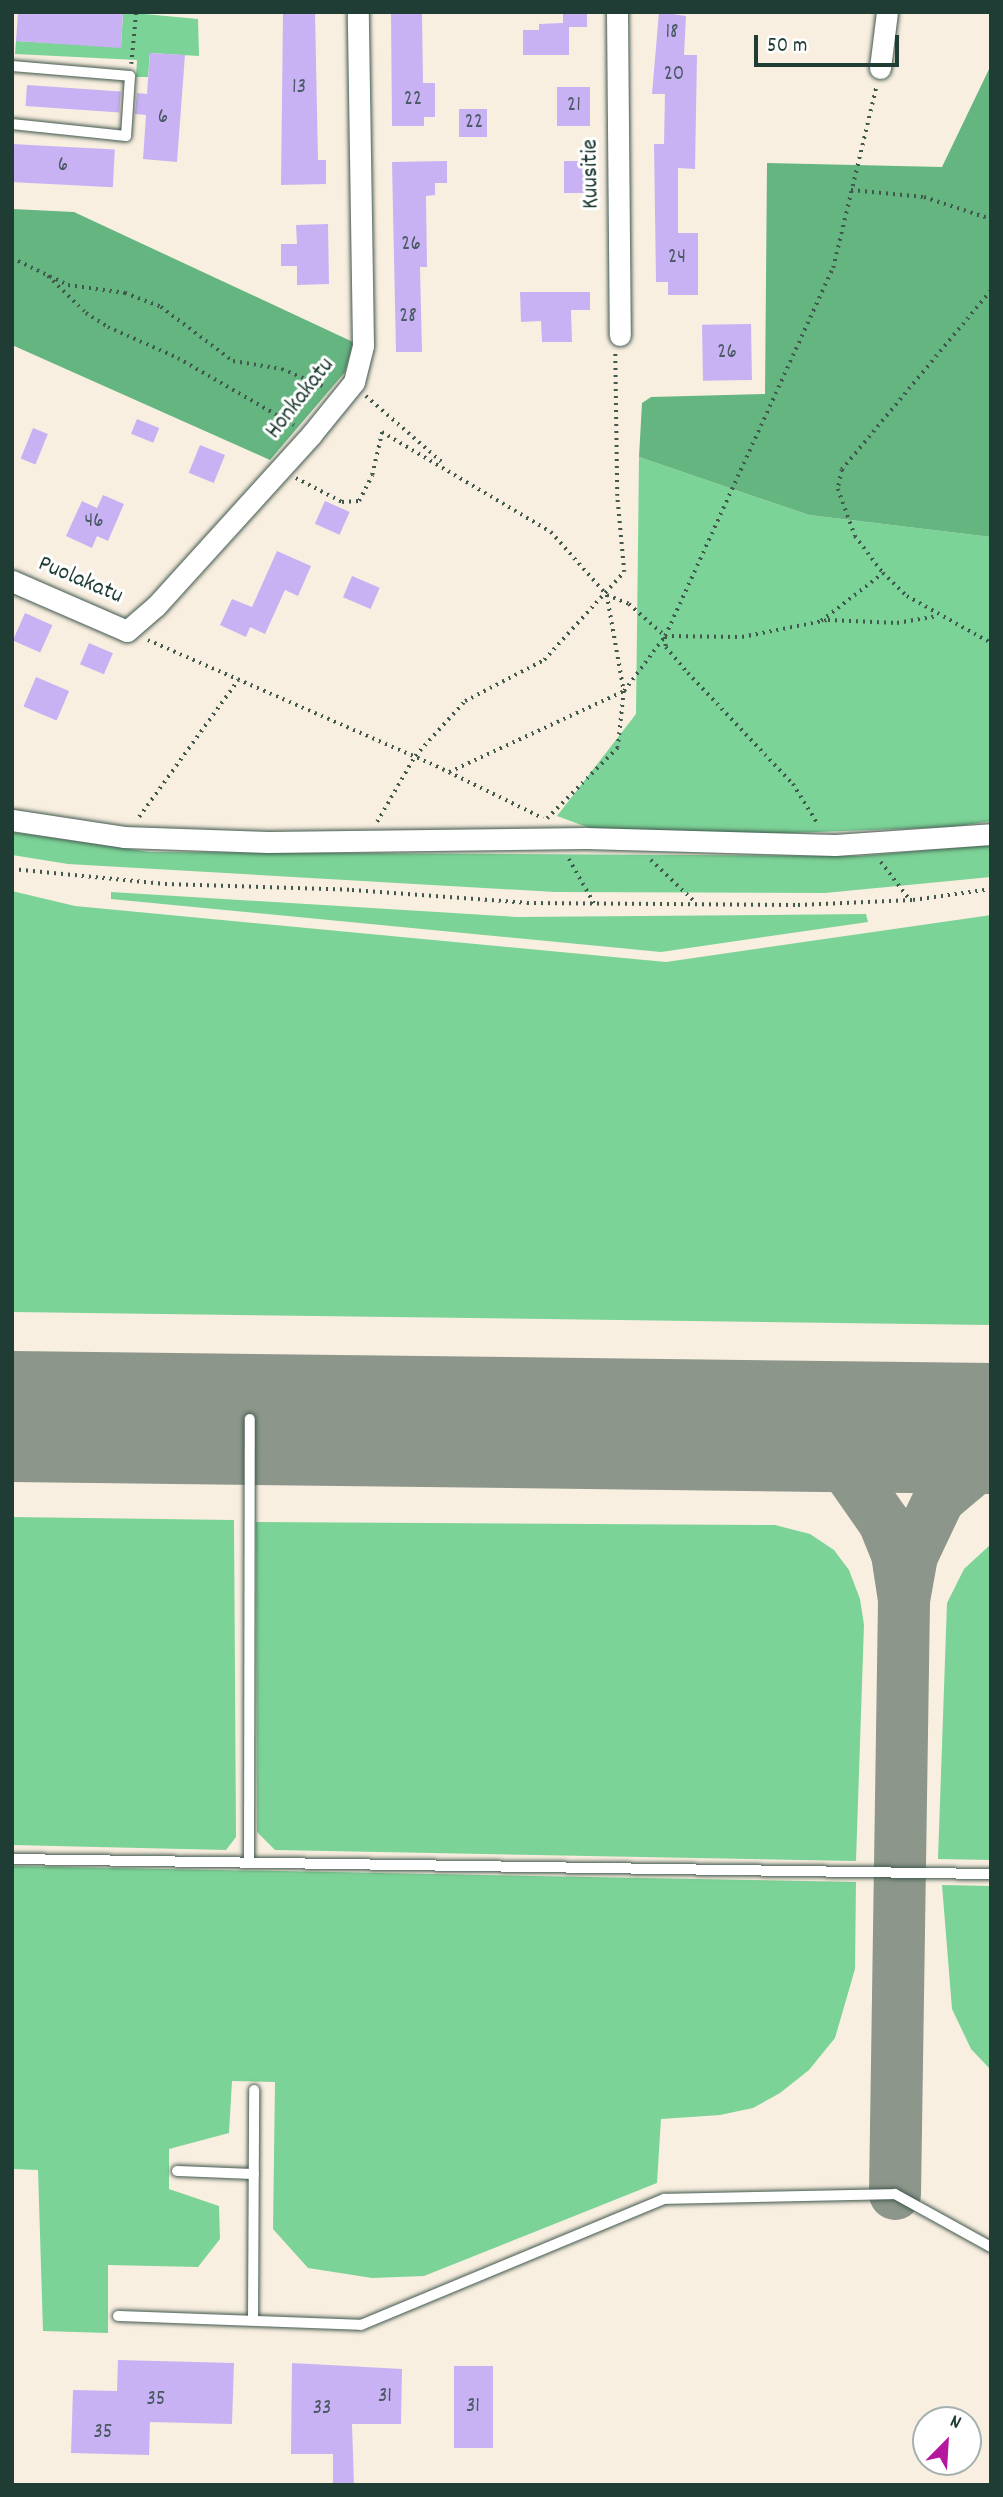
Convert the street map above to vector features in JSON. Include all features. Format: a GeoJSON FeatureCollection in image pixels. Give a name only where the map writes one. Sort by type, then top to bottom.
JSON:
{"type":"FeatureCollection","features":[{"type":"Feature","properties":{"kind":"street","name":"Honkakatu"},"geometry":{"type":"LineString","coordinates":[[127,631],[156,606],[311,435],[344,394],[356,374],[363,345],[358,12]]}},
{"type":"Feature","properties":{"kind":"street","name":"Kuusitie"},"geometry":{"type":"LineString","coordinates":[[617,12],[620,335]]}},
{"type":"Feature","properties":{"kind":"street"},"geometry":{"type":"LineString","coordinates":[[880,68],[887,12]]}},
{"type":"Feature","properties":{"kind":"street","name":"Puolakatu"},"geometry":{"type":"LineString","coordinates":[[12,580],[127,631]]}},
{"type":"Feature","properties":{"kind":"street"},"geometry":{"type":"LineString","coordinates":[[12,820],[124,837],[366,841],[524,839],[557,831],[630,839],[835,845],[991,834]]}},
{"type":"Feature","properties":{"kind":"lane"},"geometry":{"type":"LineString","coordinates":[[12,66],[130,76],[126,136],[12,124]]}},
{"type":"Feature","properties":{"kind":"lane"},"geometry":{"type":"LineString","coordinates":[[249,1862],[250,1419]]}},
{"type":"Feature","properties":{"kind":"lane"},"geometry":{"type":"LineString","coordinates":[[12,1859],[991,1874]]}},
{"type":"Feature","properties":{"kind":"lane"},"geometry":{"type":"LineString","coordinates":[[253,2319],[254,2090]]}},
{"type":"Feature","properties":{"kind":"lane"},"geometry":{"type":"LineString","coordinates":[[177,2171],[254,2174]]}},
{"type":"Feature","properties":{"kind":"lane"},"geometry":{"type":"LineString","coordinates":[[118,2316],[361,2325],[664,2199],[895,2194],[991,2247]]}},
{"type":"Feature","properties":{"kind":"path"},"geometry":{"type":"LineString","coordinates":[[130,76],[136,12]]}},
{"type":"Feature","properties":{"kind":"path"},"geometry":{"type":"LineString","coordinates":[[449,772],[624,691],[665,636],[833,268],[880,68]]}},
{"type":"Feature","properties":{"kind":"path"},"geometry":{"type":"LineString","coordinates":[[851,190],[923,197],[991,219]]}},
{"type":"Feature","properties":{"kind":"path"},"geometry":{"type":"LineString","coordinates":[[12,258],[68,285],[125,293],[161,307],[233,361],[282,369],[344,394],[369,397],[452,470]]}},
{"type":"Feature","properties":{"kind":"path"},"geometry":{"type":"LineString","coordinates":[[47,274],[86,313],[108,327],[187,363],[311,435]]}},
{"type":"Feature","properties":{"kind":"path"},"geometry":{"type":"LineString","coordinates":[[991,291],[842,470],[838,489],[841,505],[855,536],[883,573],[937,616],[991,643]]}},
{"type":"Feature","properties":{"kind":"path"},"geometry":{"type":"LineString","coordinates":[[366,841],[415,756],[465,701],[544,660],[607,595],[624,572],[617,496],[615,350],[620,335]]}},
{"type":"Feature","properties":{"kind":"path"},"geometry":{"type":"LineString","coordinates":[[278,470],[342,502],[359,501],[372,475],[382,432],[452,470],[551,532],[607,595],[629,604],[665,636],[673,656],[793,784],[835,845]]}},
{"type":"Feature","properties":{"kind":"path"},"geometry":{"type":"LineString","coordinates":[[820,622],[883,573]]}},
{"type":"Feature","properties":{"kind":"path"},"geometry":{"type":"LineString","coordinates":[[524,839],[618,748],[624,691],[607,595]]}},
{"type":"Feature","properties":{"kind":"path"},"geometry":{"type":"LineString","coordinates":[[665,636],[742,637],[820,622],[863,619],[897,623],[937,616]]}},
{"type":"Feature","properties":{"kind":"path"},"geometry":{"type":"LineString","coordinates":[[127,631],[415,756],[546,820],[557,831],[594,903]]}},
{"type":"Feature","properties":{"kind":"path"},"geometry":{"type":"LineString","coordinates":[[124,837],[238,680]]}},
{"type":"Feature","properties":{"kind":"path"},"geometry":{"type":"LineString","coordinates":[[630,839],[695,903]]}},
{"type":"Feature","properties":{"kind":"path"},"geometry":{"type":"LineString","coordinates":[[867,844],[910,900]]}},
{"type":"Feature","properties":{"kind":"path"},"geometry":{"type":"LineString","coordinates":[[12,869],[165,884],[594,903],[910,900],[991,888]]}},
{"type":"Feature","properties":{"kind":"green space"},"geometry":{"type":"Polygon","coordinates":[[[123,12],[198,19],[199,56],[150,53],[148,77],[136,77],[137,60],[15,54],[16,41],[121,47],[123,12]]]}},
{"type":"Feature","properties":{"kind":"green space"},"geometry":{"type":"Polygon","coordinates":[[[991,65],[991,537],[809,515],[639,457],[642,403],[651,397],[765,394],[767,163],[942,167],[991,65]]]}},
{"type":"Feature","properties":{"kind":"green space"},"geometry":{"type":"Polygon","coordinates":[[[12,209],[74,212],[353,342],[345,372],[270,460],[12,345],[12,209]]]}},
{"type":"Feature","properties":{"kind":"green space"},"geometry":{"type":"Polygon","coordinates":[[[639,457],[809,515],[991,537],[991,821],[953,827],[790,833],[603,833],[557,816],[636,714],[639,457]]]}},
{"type":"Feature","properties":{"kind":"green space"},"geometry":{"type":"Polygon","coordinates":[[[12,832],[150,852],[859,856],[991,845],[991,877],[825,893],[555,892],[68,864],[12,855],[12,832]]]}},
{"type":"Feature","properties":{"kind":"green space"},"geometry":{"type":"Polygon","coordinates":[[[12,891],[75,906],[666,962],[991,915],[991,1325],[12,1312],[12,891]]]}},
{"type":"Feature","properties":{"kind":"green space"},"geometry":{"type":"Polygon","coordinates":[[[111,892],[517,917],[866,914],[868,922],[661,952],[111,899],[111,892]]]}},
{"type":"Feature","properties":{"kind":"green space"},"geometry":{"type":"Polygon","coordinates":[[[12,1517],[234,1520],[236,1837],[226,1850],[12,1845],[12,1517]]]}},
{"type":"Feature","properties":{"kind":"green space"},"geometry":{"type":"Polygon","coordinates":[[[256,1522],[775,1525],[810,1534],[834,1550],[849,1570],[860,1599],[864,1625],[856,1861],[275,1850],[257,1832],[256,1522]]]}},
{"type":"Feature","properties":{"kind":"green space"},"geometry":{"type":"Polygon","coordinates":[[[991,1544],[991,1860],[938,1859],[947,1603],[964,1569],[991,1544]]]}},
{"type":"Feature","properties":{"kind":"green space"},"geometry":{"type":"Polygon","coordinates":[[[12,1866],[856,1882],[855,1969],[835,2038],[809,2070],[780,2093],[753,2108],[720,2115],[661,2119],[657,2183],[424,2276],[372,2278],[308,2268],[273,2229],[275,2082],[232,2081],[229,2133],[169,2149],[169,2189],[219,2206],[220,2239],[198,2267],[108,2265],[108,2333],[43,2331],[38,2170],[12,2169],[12,1866]]]}},
{"type":"Feature","properties":{"kind":"green space"},"geometry":{"type":"Polygon","coordinates":[[[942,1885],[991,1886],[991,2070],[971,2049],[952,2009],[942,1885]]]}},
{"type":"Feature","properties":{"kind":"building"},"geometry":{"type":"Polygon","coordinates":[[[18,12],[123,12],[121,48],[16,41],[18,12]]]}},
{"type":"Feature","properties":{"kind":"building"},"geometry":{"type":"Polygon","coordinates":[[[283,12],[315,12],[318,160],[326,160],[326,184],[281,185],[283,12]]]}},
{"type":"Feature","properties":{"kind":"building"},"geometry":{"type":"Polygon","coordinates":[[[563,12],[587,12],[587,27],[569,27],[569,55],[523,55],[523,30],[539,30],[539,24],[563,23],[563,12]]]}},
{"type":"Feature","properties":{"kind":"building"},"geometry":{"type":"Polygon","coordinates":[[[659,12],[686,16],[684,55],[697,55],[695,169],[678,168],[678,233],[698,233],[698,295],[668,295],[668,282],[656,282],[654,144],[664,144],[665,94],[652,94],[659,12]]]}},
{"type":"Feature","properties":{"kind":"building"},"geometry":{"type":"Polygon","coordinates":[[[422,13],[423,83],[435,83],[435,117],[424,117],[424,126],[392,126],[391,14],[422,13]]]}},
{"type":"Feature","properties":{"kind":"building"},"geometry":{"type":"Polygon","coordinates":[[[150,53],[185,55],[177,162],[143,159],[146,115],[135,114],[137,93],[147,94],[150,53]]]}},
{"type":"Feature","properties":{"kind":"building"},"geometry":{"type":"Polygon","coordinates":[[[27,85],[121,92],[119,113],[26,106],[27,85]]]}},
{"type":"Feature","properties":{"kind":"building"},"geometry":{"type":"Polygon","coordinates":[[[557,87],[590,87],[590,126],[557,126],[557,87]]]}},
{"type":"Feature","properties":{"kind":"building"},"geometry":{"type":"Polygon","coordinates":[[[459,109],[487,109],[487,137],[459,137],[459,109]]]}},
{"type":"Feature","properties":{"kind":"building"},"geometry":{"type":"Polygon","coordinates":[[[12,144],[115,149],[113,187],[12,182],[12,144]]]}},
{"type":"Feature","properties":{"kind":"building"},"geometry":{"type":"Polygon","coordinates":[[[447,161],[447,183],[435,183],[435,195],[426,196],[427,267],[420,267],[422,352],[396,352],[392,162],[447,161]]]}},
{"type":"Feature","properties":{"kind":"building"},"geometry":{"type":"Polygon","coordinates":[[[564,161],[590,161],[590,193],[564,193],[564,161]]]}},
{"type":"Feature","properties":{"kind":"building"},"geometry":{"type":"Polygon","coordinates":[[[328,224],[329,284],[297,285],[297,266],[281,266],[281,244],[297,244],[296,225],[328,224]]]}},
{"type":"Feature","properties":{"kind":"building"},"geometry":{"type":"Polygon","coordinates":[[[520,292],[590,292],[590,310],[571,310],[572,342],[542,342],[541,321],[521,322],[520,292]]]}},
{"type":"Feature","properties":{"kind":"building"},"geometry":{"type":"Polygon","coordinates":[[[751,324],[752,380],[703,381],[702,325],[751,324]]]}},
{"type":"Feature","properties":{"kind":"building"},"geometry":{"type":"Polygon","coordinates":[[[137,419],[159,428],[153,443],[131,434],[137,419]]]}},
{"type":"Feature","properties":{"kind":"building"},"geometry":{"type":"Polygon","coordinates":[[[33,428],[48,434],[35,465],[21,459],[33,428]]]}},
{"type":"Feature","properties":{"kind":"building"},"geometry":{"type":"Polygon","coordinates":[[[200,445],[225,455],[214,483],[189,473],[200,445]]]}},
{"type":"Feature","properties":{"kind":"building"},"geometry":{"type":"Polygon","coordinates":[[[103,495],[124,504],[108,541],[97,536],[92,548],[66,536],[82,501],[97,508],[103,495]]]}},
{"type":"Feature","properties":{"kind":"building"},"geometry":{"type":"Polygon","coordinates":[[[325,501],[350,512],[339,535],[315,524],[325,501]]]}},
{"type":"Feature","properties":{"kind":"building"},"geometry":{"type":"Polygon","coordinates":[[[277,551],[311,566],[298,596],[285,590],[265,634],[250,627],[246,637],[220,625],[232,599],[252,607],[277,551]]]}},
{"type":"Feature","properties":{"kind":"building"},"geometry":{"type":"Polygon","coordinates":[[[352,576],[380,588],[371,609],[343,597],[352,576]]]}},
{"type":"Feature","properties":{"kind":"building"},"geometry":{"type":"Polygon","coordinates":[[[25,613],[52,625],[40,653],[13,640],[25,613]]]}},
{"type":"Feature","properties":{"kind":"building"},"geometry":{"type":"Polygon","coordinates":[[[89,643],[113,653],[104,674],[80,664],[89,643]]]}},
{"type":"Feature","properties":{"kind":"building"},"geometry":{"type":"Polygon","coordinates":[[[36,677],[69,691],[57,721],[23,706],[36,677]]]}},
{"type":"Feature","properties":{"kind":"building"},"geometry":{"type":"Polygon","coordinates":[[[118,2360],[234,2363],[232,2424],[150,2422],[149,2455],[71,2453],[73,2390],[117,2391],[118,2360]]]}},
{"type":"Feature","properties":{"kind":"building"},"geometry":{"type":"Polygon","coordinates":[[[292,2363],[402,2369],[401,2424],[352,2424],[354,2485],[333,2485],[333,2454],[291,2454],[292,2363]]]}},
{"type":"Feature","properties":{"kind":"building"},"geometry":{"type":"Polygon","coordinates":[[[454,2366],[493,2366],[493,2448],[454,2448],[454,2366]]]}},
{"type":"Feature","properties":{"kind":"taxiway"},"geometry":{"type":"LineString","coordinates":[[733,1425],[786,1434],[847,1469],[884,1522],[897,1554],[904,1600],[912,1556],[939,1499],[991,1455]]}},
{"type":"Feature","properties":{"kind":"taxiway"},"geometry":{"type":"LineString","coordinates":[[895,2194],[904,1600]]}},
{"type":"Feature","properties":{"kind":"runway"},"geometry":{"type":"LineString","coordinates":[[12,1416],[991,1428]]}}]}
